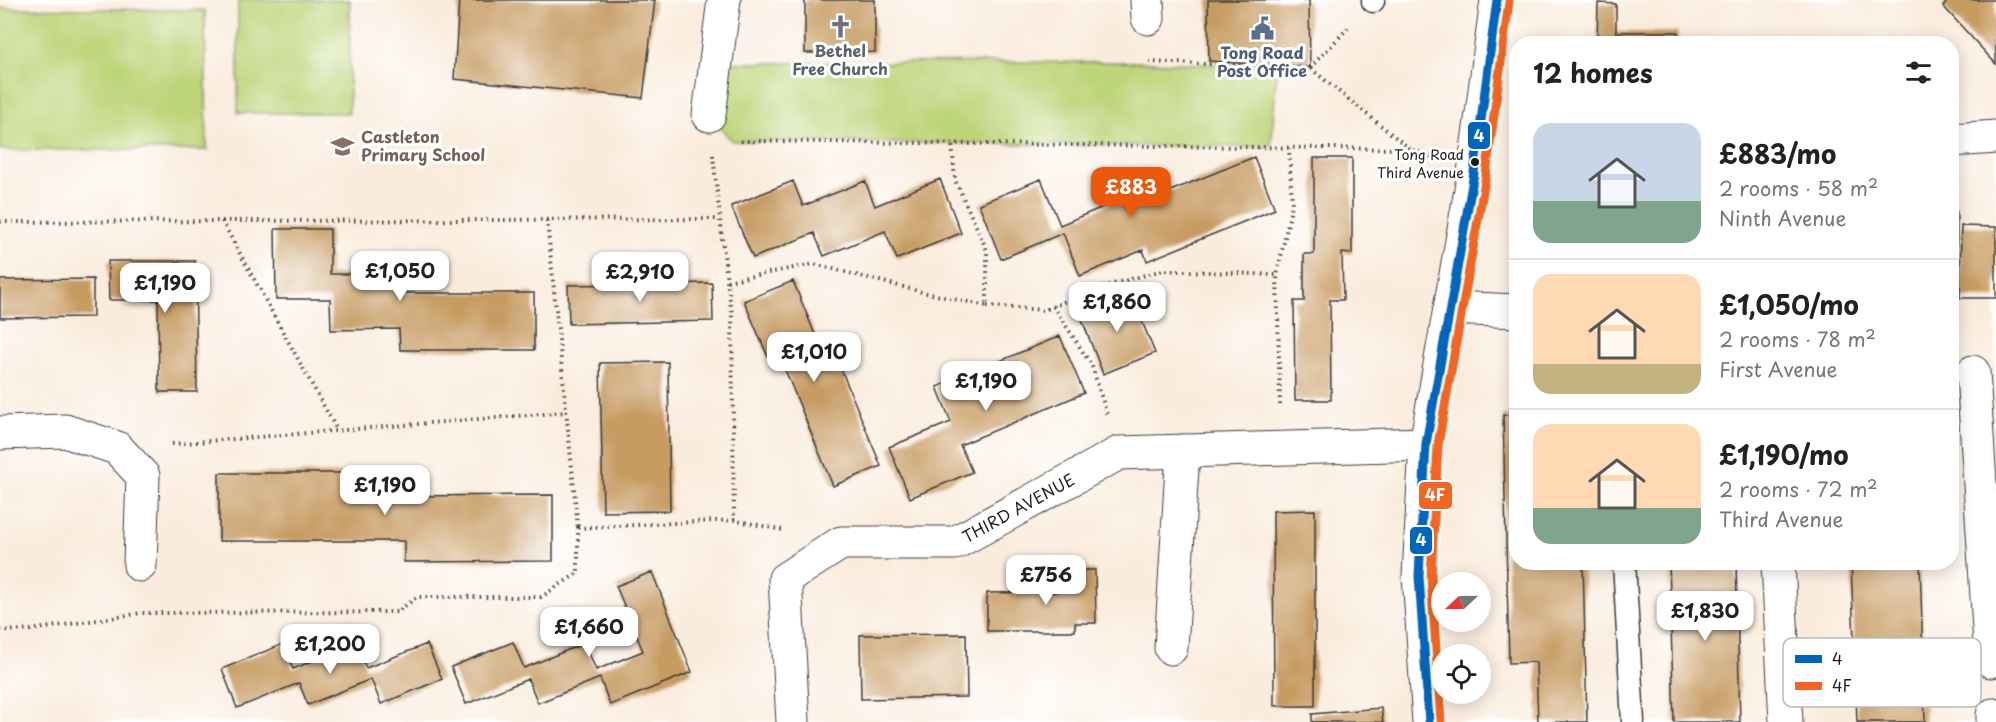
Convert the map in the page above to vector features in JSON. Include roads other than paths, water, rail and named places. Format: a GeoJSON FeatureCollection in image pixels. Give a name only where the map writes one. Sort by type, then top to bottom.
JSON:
{"type":"FeatureCollection","features":[{"type":"Feature","properties":{"kind":"street"},"geometry":{"type":"LineString","coordinates":[[709,115],[724,0]]}},
{"type":"Feature","properties":{"kind":"street"},"geometry":{"type":"LineString","coordinates":[[1429,722],[1419,576],[1426,444],[1474,173],[1497,0]]}},
{"type":"Feature","properties":{"kind":"street"},"geometry":{"type":"LineString","coordinates":[[1959,140],[1996,137]]}},
{"type":"Feature","properties":{"kind":"street"},"geometry":{"type":"LineString","coordinates":[[1451,308],[1509,311]]}},
{"type":"Feature","properties":{"kind":"street"},"geometry":{"type":"LineString","coordinates":[[1974,371],[1991,661]]}},
{"type":"Feature","properties":{"kind":"street"},"geometry":{"type":"LineString","coordinates":[[0,433],[65,431],[117,448],[143,476],[140,565]]}},
{"type":"Feature","properties":{"kind":"street","name":"THIRD AVENUE"},"geometry":{"type":"LineString","coordinates":[[793,722],[785,579],[841,543],[955,543],[1119,453],[1426,444]]}},
{"type":"Feature","properties":{"kind":"street"},"geometry":{"type":"LineString","coordinates":[[1171,648],[1183,451]]}},
{"type":"Feature","properties":{"kind":"street"},"geometry":{"type":"LineString","coordinates":[[1778,570],[1783,662]]}},
{"type":"Feature","properties":{"kind":"street"},"geometry":{"type":"LineString","coordinates":[[1785,707],[1786,722]]}},
{"type":"Feature","properties":{"kind":"lane"},"geometry":{"type":"LineString","coordinates":[[1624,570],[1634,722]]}},
{"type":"Feature","properties":{"kind":"place","name":"Bethel Free Church"},"geometry":{"type":"Point","coordinates":[840,26]}},
{"type":"Feature","properties":{"kind":"place","name":"Tong Road Post Office"},"geometry":{"type":"Point","coordinates":[1262,28]}},
{"type":"Feature","properties":{"kind":"place","name":"Castleton Primary School"},"geometry":{"type":"Point","coordinates":[343,146]}},
{"type":"Feature","properties":{"kind":"place","name":"Tong Road Third Avenue"},"geometry":{"type":"Point","coordinates":[1475,162]}}]}
